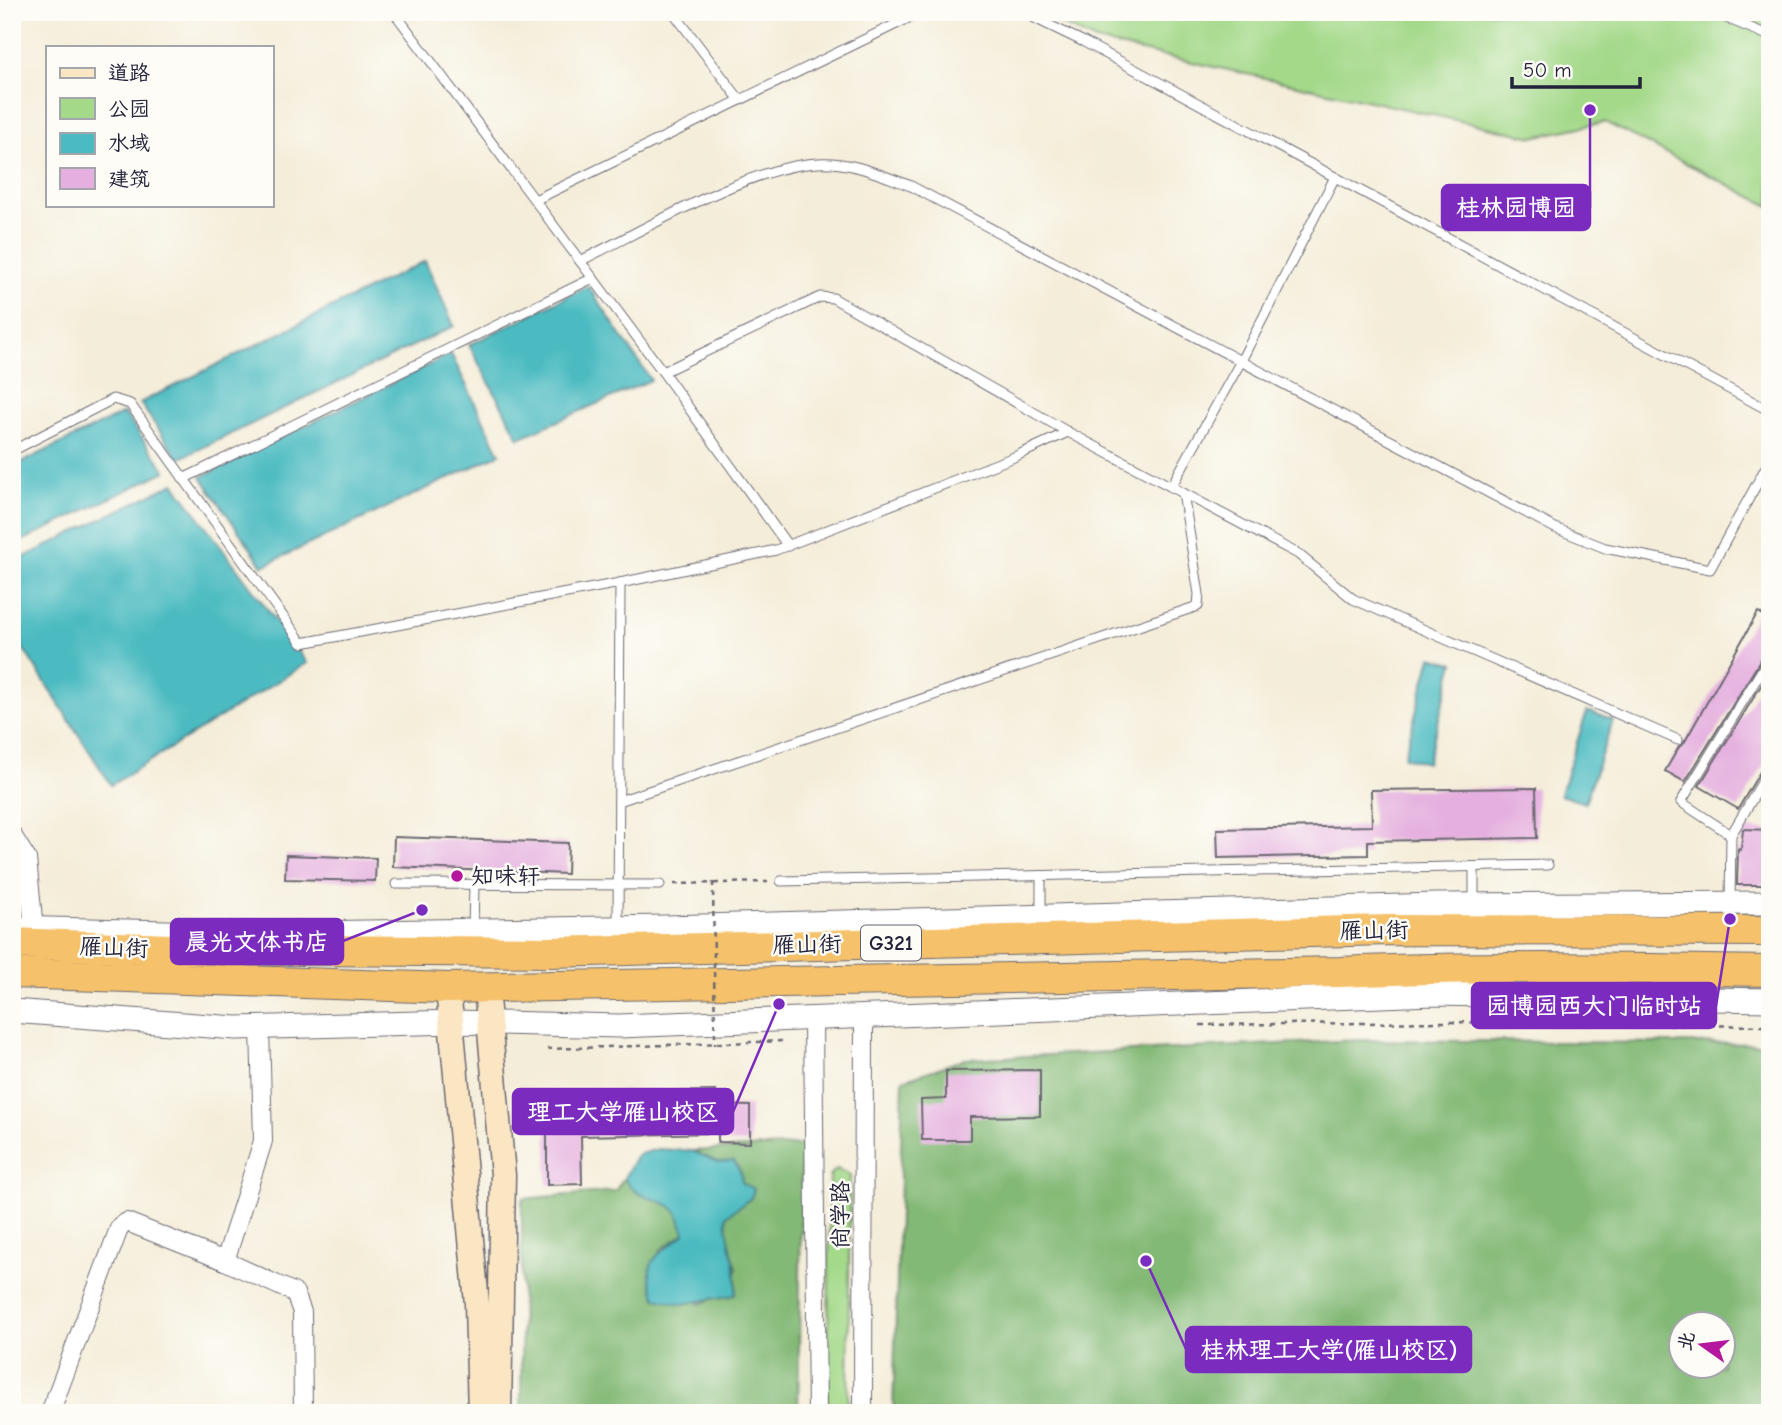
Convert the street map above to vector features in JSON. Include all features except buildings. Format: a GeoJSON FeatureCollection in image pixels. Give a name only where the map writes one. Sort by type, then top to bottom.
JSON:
{"type":"FeatureCollection","features":[{"type":"Feature","properties":{"kind":"highway","name":"雁山街"},"geometry":{"type":"LineString","coordinates":[[23,936],[448,953],[617,938],[1388,930],[1770,932]]}},
{"type":"Feature","properties":{"kind":"highway","name":"雁山街"},"geometry":{"type":"LineString","coordinates":[[12,973],[486,988],[1461,967],[1626,966],[1770,971]]}},
{"type":"Feature","properties":{"kind":"main road"},"geometry":{"type":"LineString","coordinates":[[448,988],[454,1021],[478,1313],[480,1413]]}},
{"type":"Feature","properties":{"kind":"main road"},"geometry":{"type":"LineString","coordinates":[[486,988],[503,1175],[499,1413]]}},
{"type":"Feature","properties":{"kind":"street"},"geometry":{"type":"LineString","coordinates":[[12,835],[20,858],[23,936],[473,930],[617,938],[1041,916],[1474,906],[1770,903]]}},
{"type":"Feature","properties":{"kind":"street"},"geometry":{"type":"LineString","coordinates":[[12,1011],[260,1027],[454,1021],[813,1029],[864,1018],[1432,994],[1770,1000]]}},
{"type":"Feature","properties":{"kind":"street","name":"尚学路"},"geometry":{"type":"LineString","coordinates":[[863,1413],[864,1018]]}},
{"type":"Feature","properties":{"kind":"street"},"geometry":{"type":"LineString","coordinates":[[225,1261],[263,1141],[260,1027]]}},
{"type":"Feature","properties":{"kind":"street","name":"尚学路"},"geometry":{"type":"LineString","coordinates":[[813,1029],[817,1413]]}},
{"type":"Feature","properties":{"kind":"street"},"geometry":{"type":"LineString","coordinates":[[50,1413],[114,1236],[120,1226],[127,1222],[225,1261],[295,1293],[302,1312],[303,1413]]}},
{"type":"Feature","properties":{"kind":"lane"},"geometry":{"type":"LineString","coordinates":[[394,12],[663,372],[788,545]]}},
{"type":"Feature","properties":{"kind":"lane"},"geometry":{"type":"LineString","coordinates":[[673,12],[739,99]]}},
{"type":"Feature","properties":{"kind":"lane"},"geometry":{"type":"LineString","coordinates":[[535,200],[921,12]]}},
{"type":"Feature","properties":{"kind":"lane"},"geometry":{"type":"LineString","coordinates":[[1022,12],[1084,42],[1770,411]]}},
{"type":"Feature","properties":{"kind":"lane"},"geometry":{"type":"LineString","coordinates":[[1712,12],[1770,36]]}},
{"type":"Feature","properties":{"kind":"lane"},"geometry":{"type":"LineString","coordinates":[[580,261],[735,186],[778,169],[819,162],[862,167],[912,186],[1555,528],[1605,548],[1710,569],[1770,460]]}},
{"type":"Feature","properties":{"kind":"lane"},"geometry":{"type":"LineString","coordinates":[[1171,487],[1241,361],[1335,177]]}},
{"type":"Feature","properties":{"kind":"lane"},"geometry":{"type":"LineString","coordinates":[[183,479],[593,278]]}},
{"type":"Feature","properties":{"kind":"lane"},"geometry":{"type":"LineString","coordinates":[[663,372],[820,297],[833,298],[1068,432],[1298,554],[1353,599],[1678,740]]}},
{"type":"Feature","properties":{"kind":"lane"},"geometry":{"type":"LineString","coordinates":[[12,451],[113,400],[130,404],[302,643],[620,583],[788,545],[1014,457],[1068,432]]}},
{"type":"Feature","properties":{"kind":"lane"},"geometry":{"type":"LineString","coordinates":[[619,801],[1198,606],[1199,594],[1183,493]]}},
{"type":"Feature","properties":{"kind":"lane"},"geometry":{"type":"LineString","coordinates":[[617,938],[620,583]]}},
{"type":"Feature","properties":{"kind":"lane"},"geometry":{"type":"LineString","coordinates":[[1731,835],[1681,802],[1770,657]]}},
{"type":"Feature","properties":{"kind":"lane"},"geometry":{"type":"LineString","coordinates":[[1730,904],[1731,835],[1770,769]]}},
{"type":"Feature","properties":{"kind":"lane"},"geometry":{"type":"LineString","coordinates":[[781,881],[1548,865]]}},
{"type":"Feature","properties":{"kind":"lane"},"geometry":{"type":"LineString","coordinates":[[1474,867],[1474,906]]}},
{"type":"Feature","properties":{"kind":"lane"},"geometry":{"type":"LineString","coordinates":[[1041,876],[1041,916]]}},
{"type":"Feature","properties":{"kind":"lane"},"geometry":{"type":"LineString","coordinates":[[396,884],[660,885]]}},
{"type":"Feature","properties":{"kind":"lane"},"geometry":{"type":"LineString","coordinates":[[473,930],[474,884]]}},
{"type":"Feature","properties":{"kind":"path"},"geometry":{"type":"LineString","coordinates":[[660,885],[781,881]]}},
{"type":"Feature","properties":{"kind":"path"},"geometry":{"type":"LineString","coordinates":[[713,882],[715,1045]]}},
{"type":"Feature","properties":{"kind":"path"},"geometry":{"type":"LineString","coordinates":[[1193,1025],[1442,1022],[1770,1026]]}},
{"type":"Feature","properties":{"kind":"path"},"geometry":{"type":"LineString","coordinates":[[547,1049],[715,1045],[813,1029]]}},
{"type":"Feature","properties":{"kind":"green space"},"geometry":{"type":"Polygon","coordinates":[[[1036,12],[1770,12],[1770,206],[1605,122],[1533,137],[1096,41],[1036,12]]]}},
{"type":"Feature","properties":{"kind":"green space"},"geometry":{"type":"Polygon","coordinates":[[[1360,1040],[1770,1044],[1770,1413],[893,1413],[903,1080],[965,1059],[1360,1040]]]}},
{"type":"Feature","properties":{"kind":"green space"},"geometry":{"type":"Polygon","coordinates":[[[802,1145],[798,1413],[521,1413],[522,1199],[615,1191],[624,1178],[640,1194],[667,1203],[680,1219],[684,1234],[660,1250],[700,1304],[718,1296],[731,1296],[737,1268],[727,1238],[726,1216],[751,1198],[742,1183],[741,1173],[692,1151],[802,1145]]]}},
{"type":"Feature","properties":{"kind":"green space"},"geometry":{"type":"Polygon","coordinates":[[[837,1169],[850,1175],[848,1413],[827,1413],[830,1175],[837,1169]]]}},
{"type":"Feature","properties":{"kind":"water"},"geometry":{"type":"Polygon","coordinates":[[[425,261],[454,326],[179,459],[140,403],[425,261]]]}},
{"type":"Feature","properties":{"kind":"water"},"geometry":{"type":"Polygon","coordinates":[[[588,286],[651,380],[519,438],[469,345],[588,286]]]}},
{"type":"Feature","properties":{"kind":"water"},"geometry":{"type":"Polygon","coordinates":[[[451,354],[500,454],[263,566],[201,477],[451,354]]]}},
{"type":"Feature","properties":{"kind":"water"},"geometry":{"type":"Polygon","coordinates":[[[124,413],[166,471],[12,546],[12,467],[124,413]]]}},
{"type":"Feature","properties":{"kind":"water"},"geometry":{"type":"Polygon","coordinates":[[[174,483],[307,663],[111,785],[12,631],[12,563],[174,483]]]}},
{"type":"Feature","properties":{"kind":"water"},"geometry":{"type":"Polygon","coordinates":[[[1431,657],[1454,663],[1427,763],[1404,757],[1431,657]]]}},
{"type":"Feature","properties":{"kind":"water"},"geometry":{"type":"Polygon","coordinates":[[[1587,711],[1613,720],[1585,803],[1560,795],[1587,711]]]}},
{"type":"Feature","properties":{"kind":"water"},"geometry":{"type":"Polygon","coordinates":[[[658,1149],[692,1151],[718,1162],[734,1161],[741,1173],[742,1183],[754,1189],[751,1198],[726,1216],[735,1265],[735,1295],[682,1304],[656,1298],[650,1274],[651,1266],[659,1254],[684,1234],[680,1219],[675,1210],[667,1204],[640,1194],[624,1178],[637,1155],[658,1149]]]}},
{"type":"Feature","properties":{"kind":"place","name":"桂林园博园"},"geometry":{"type":"Point","coordinates":[1590,110]}},
{"type":"Feature","properties":{"kind":"place","name":"知味轩"},"geometry":{"type":"Point","coordinates":[457,876]}},
{"type":"Feature","properties":{"kind":"place","name":"晨光文体书店"},"geometry":{"type":"Point","coordinates":[422,910]}},
{"type":"Feature","properties":{"kind":"place","name":"园博园西大门临时站"},"geometry":{"type":"Point","coordinates":[1730,919]}},
{"type":"Feature","properties":{"kind":"place","name":"理工大学雁山校区"},"geometry":{"type":"Point","coordinates":[779,1004]}},
{"type":"Feature","properties":{"kind":"place","name":"桂林理工大学(雁山校区)"},"geometry":{"type":"Point","coordinates":[1146,1261]}}]}
